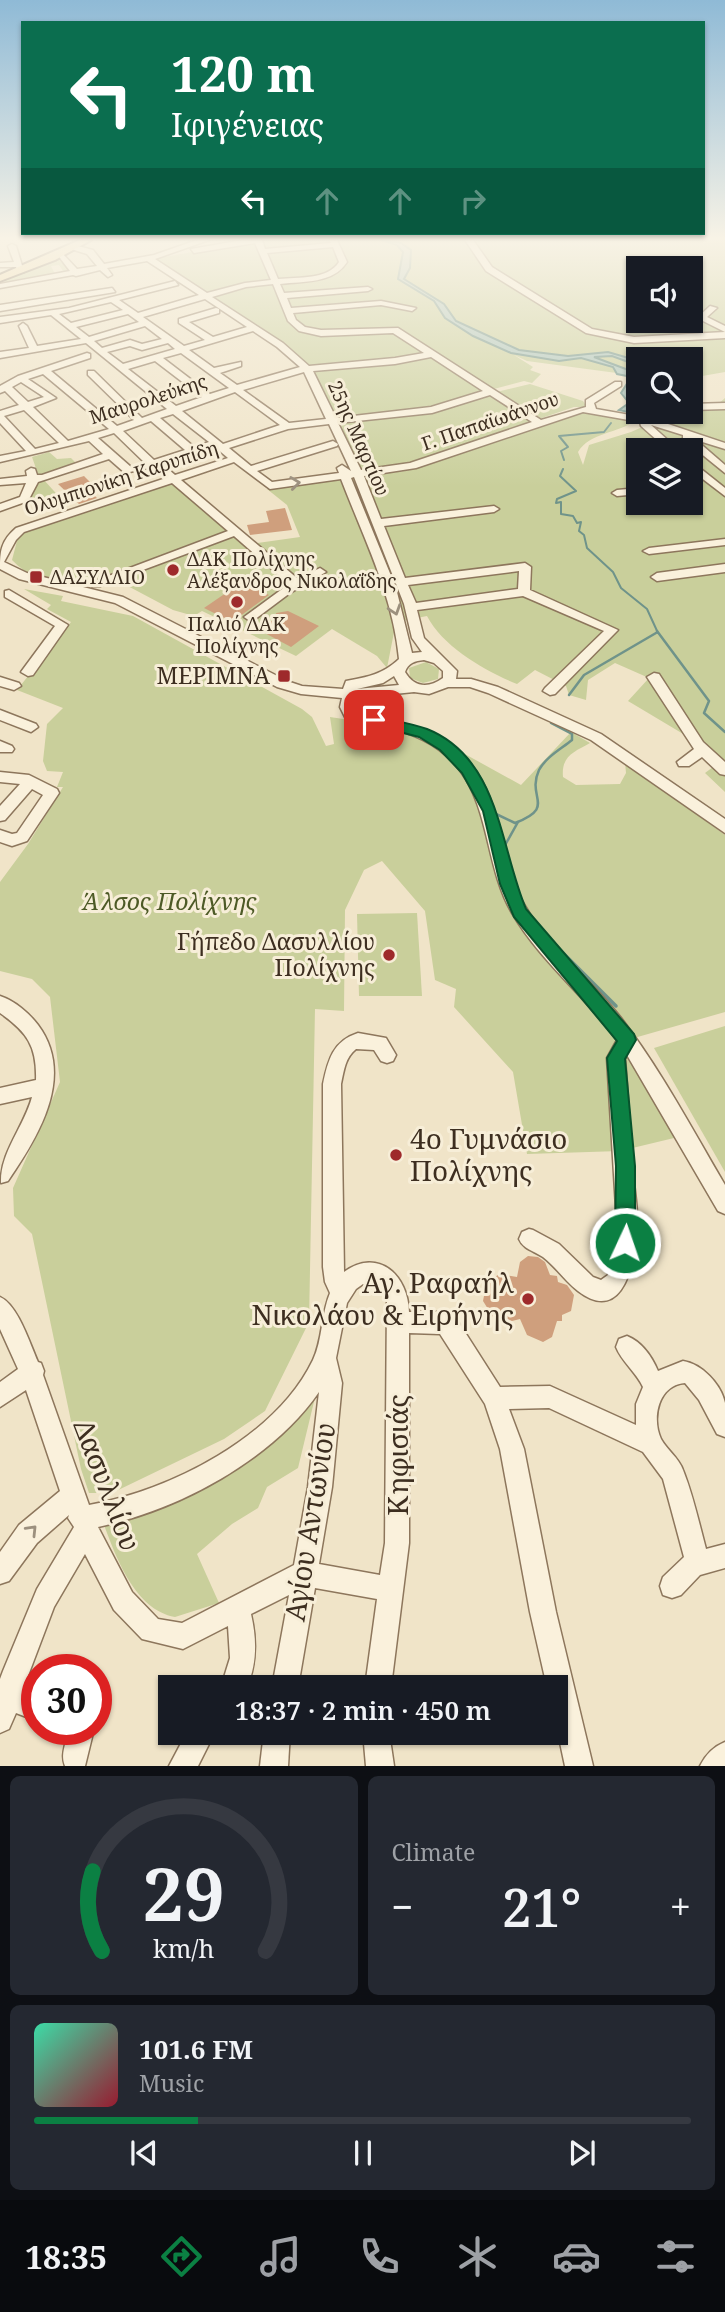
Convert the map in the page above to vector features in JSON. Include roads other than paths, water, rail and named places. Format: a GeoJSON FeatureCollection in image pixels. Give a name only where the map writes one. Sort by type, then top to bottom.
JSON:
{"type":"FeatureCollection","features":[{"type":"Feature","properties":{"kind":"street"},"geometry":{"type":"LineString","coordinates":[[0,330],[70,322]]}},
{"type":"Feature","properties":{"kind":"street"},"geometry":{"type":"LineString","coordinates":[[99,351],[130,343],[142,347],[189,322]]}},
{"type":"Feature","properties":{"kind":"street","name":"25ης Μαρτίου"},"geometry":{"type":"LineString","coordinates":[[237,322],[251,330]]}},
{"type":"Feature","properties":{"kind":"street","name":"25ης Μαρτίου"},"geometry":{"type":"LineString","coordinates":[[240,322],[303,370],[329,422],[352,476],[405,640],[402,664]]}},
{"type":"Feature","properties":{"kind":"street"},"geometry":{"type":"LineString","coordinates":[[294,322],[308,332],[338,334],[392,330],[538,422]]}},
{"type":"Feature","properties":{"kind":"street"},"geometry":{"type":"LineString","coordinates":[[575,322],[589,331],[634,340],[725,335]]}},
{"type":"Feature","properties":{"kind":"street","name":"Γ. Παπαϊωάννου"},"geometry":{"type":"LineString","coordinates":[[66,323],[270,486],[418,465],[538,422],[590,409],[626,416]]}},
{"type":"Feature","properties":{"kind":"street"},"geometry":{"type":"LineString","coordinates":[[0,355],[86,340],[146,323],[213,341]]}},
{"type":"Feature","properties":{"kind":"street"},"geometry":{"type":"LineString","coordinates":[[23,326],[34,350]]}},
{"type":"Feature","properties":{"kind":"street"},"geometry":{"type":"LineString","coordinates":[[174,329],[183,350],[287,426]]}},
{"type":"Feature","properties":{"kind":"street"},"geometry":{"type":"LineString","coordinates":[[121,368],[251,330]]}},
{"type":"Feature","properties":{"kind":"street"},"geometry":{"type":"LineString","coordinates":[[3,384],[21,378],[58,355],[52,347]]}},
{"type":"Feature","properties":{"kind":"street","name":"Μαυρολεύκης"},"geometry":{"type":"LineString","coordinates":[[0,459],[66,444],[303,370],[408,360],[430,354]]}},
{"type":"Feature","properties":{"kind":"street"},"geometry":{"type":"LineString","coordinates":[[0,363],[39,356],[44,365],[153,463],[297,584]]}},
{"type":"Feature","properties":{"kind":"street"},"geometry":{"type":"LineString","coordinates":[[3,384],[44,365],[87,356]]}},
{"type":"Feature","properties":{"kind":"street"},"geometry":{"type":"LineString","coordinates":[[157,358],[209,398]]}},
{"type":"Feature","properties":{"kind":"street"},"geometry":{"type":"LineString","coordinates":[[212,372],[238,364]]}},
{"type":"Feature","properties":{"kind":"street"},"geometry":{"type":"LineString","coordinates":[[91,373],[139,420]]}},
{"type":"Feature","properties":{"kind":"street"},"geometry":{"type":"LineString","coordinates":[[0,508],[23,501],[33,479],[30,454],[0,416],[51,398],[21,378]]}},
{"type":"Feature","properties":{"kind":"street"},"geometry":{"type":"LineString","coordinates":[[3,384],[66,444]]}},
{"type":"Feature","properties":{"kind":"street"},"geometry":{"type":"LineString","coordinates":[[590,409],[589,402],[618,384]]}},
{"type":"Feature","properties":{"kind":"street"},"geometry":{"type":"LineString","coordinates":[[89,436],[128,471],[287,426],[432,410],[490,392]]}},
{"type":"Feature","properties":{"kind":"street"},"geometry":{"type":"LineString","coordinates":[[703,407],[725,405]]}},
{"type":"Feature","properties":{"kind":"street"},"geometry":{"type":"LineString","coordinates":[[151,416],[192,451]]}},
{"type":"Feature","properties":{"kind":"street","name":"25ης Μαρτίου"},"geometry":{"type":"LineString","coordinates":[[329,422],[333,444],[377,523],[411,607],[421,644],[438,659],[444,681]]}},
{"type":"Feature","properties":{"kind":"street"},"geometry":{"type":"LineString","coordinates":[[644,424],[660,438]]}},
{"type":"Feature","properties":{"kind":"street","name":"Γ. Παπαϊωάννου"},"geometry":{"type":"LineString","coordinates":[[658,424],[725,446]]}},
{"type":"Feature","properties":{"kind":"street"},"geometry":{"type":"LineString","coordinates":[[680,431],[725,472],[712,482],[703,484]]}},
{"type":"Feature","properties":{"kind":"street"},"geometry":{"type":"LineString","coordinates":[[249,470],[333,444]]}},
{"type":"Feature","properties":{"kind":"street"},"geometry":{"type":"LineString","coordinates":[[0,482],[33,479],[110,455]]}},
{"type":"Feature","properties":{"kind":"street","name":"Ολυμπιονίκη Καρυπίδη"},"geometry":{"type":"LineString","coordinates":[[4,571],[3,550],[11,537],[20,530],[234,459]]}},
{"type":"Feature","properties":{"kind":"street"},"geometry":{"type":"LineString","coordinates":[[703,474],[725,493]]}},
{"type":"Feature","properties":{"kind":"street"},"geometry":{"type":"LineString","coordinates":[[617,493],[626,492]]}},
{"type":"Feature","properties":{"kind":"street"},"geometry":{"type":"LineString","coordinates":[[377,523],[494,509]]}},
{"type":"Feature","properties":{"kind":"street","name":"Ολυμπιονίκη Καρυπίδη"},"geometry":{"type":"LineString","coordinates":[[4,571],[14,538],[20,530]]}},
{"type":"Feature","properties":{"kind":"street"},"geometry":{"type":"LineString","coordinates":[[96,583],[234,532]]}},
{"type":"Feature","properties":{"kind":"street"},"geometry":{"type":"LineString","coordinates":[[649,551],[725,542]]}},
{"type":"Feature","properties":{"kind":"street"},"geometry":{"type":"LineString","coordinates":[[401,582],[525,566],[524,592]]}},
{"type":"Feature","properties":{"kind":"street"},"geometry":{"type":"LineString","coordinates":[[657,577],[725,568]]}},
{"type":"Feature","properties":{"kind":"street"},"geometry":{"type":"LineString","coordinates":[[4,571],[22,584],[131,607]]}},
{"type":"Feature","properties":{"kind":"street"},"geometry":{"type":"LineString","coordinates":[[4,571],[119,600],[250,668],[301,690],[413,688],[444,681],[507,689],[617,742],[725,820]]}},
{"type":"Feature","properties":{"kind":"street"},"geometry":{"type":"LineString","coordinates":[[250,617],[297,584],[320,572]]}},
{"type":"Feature","properties":{"kind":"street"},"geometry":{"type":"LineString","coordinates":[[463,575],[474,598]]}},
{"type":"Feature","properties":{"kind":"street"},"geometry":{"type":"LineString","coordinates":[[22,584],[4,597],[62,625],[28,672]]}},
{"type":"Feature","properties":{"kind":"street"},"geometry":{"type":"LineString","coordinates":[[411,607],[524,592],[612,630],[550,691]]}},
{"type":"Feature","properties":{"kind":"street"},"geometry":{"type":"LineString","coordinates":[[355,689],[378,680],[402,664],[421,656],[438,659]]}},
{"type":"Feature","properties":{"kind":"street"},"geometry":{"type":"LineString","coordinates":[[402,664],[402,682],[413,688]]}},
{"type":"Feature","properties":{"kind":"street"},"geometry":{"type":"LineString","coordinates":[[654,677],[702,751],[725,770]]}},
{"type":"Feature","properties":{"kind":"street"},"geometry":{"type":"LineString","coordinates":[[0,681],[14,686]]}},
{"type":"Feature","properties":{"kind":"street"},"geometry":{"type":"LineString","coordinates":[[444,681],[534,707],[614,747],[725,828]]}},
{"type":"Feature","properties":{"kind":"street"},"geometry":{"type":"LineString","coordinates":[[355,689],[355,718],[393,724],[423,733],[445,747],[468,770],[491,811],[508,884],[520,912],[627,1040],[725,1204]]}},
{"type":"Feature","properties":{"kind":"street"},"geometry":{"type":"LineString","coordinates":[[0,715],[31,727]]}},
{"type":"Feature","properties":{"kind":"street"},"geometry":{"type":"LineString","coordinates":[[684,762],[702,751]]}},
{"type":"Feature","properties":{"kind":"street"},"geometry":{"type":"LineString","coordinates":[[0,777],[30,782],[52,793],[25,834],[18,839],[0,836]]}},
{"type":"Feature","properties":{"kind":"street"},"geometry":{"type":"LineString","coordinates":[[0,816],[30,782]]}},
{"type":"Feature","properties":{"kind":"street"},"geometry":{"type":"LineString","coordinates":[[0,1003],[20,1016],[36,1037],[45,1060],[45,1086],[36,1120],[1,1174]]}},
{"type":"Feature","properties":{"kind":"street"},"geometry":{"type":"LineString","coordinates":[[529,1239],[551,1251],[586,1286],[602,1290],[612,1287],[617,1280],[627,1225],[616,1058],[627,1040]]}},
{"type":"Feature","properties":{"kind":"street"},"geometry":{"type":"LineString","coordinates":[[0,1572],[27,1534],[79,1515],[137,1504],[196,1477],[254,1444],[282,1420],[325,1358],[341,1290],[335,1282],[333,1267],[332,1084],[335,1061],[342,1049],[357,1041],[380,1044],[387,1055]]}},
{"type":"Feature","properties":{"kind":"street"},"geometry":{"type":"LineString","coordinates":[[0,1096],[45,1086]]}},
{"type":"Feature","properties":{"kind":"street","name":"Κηφισιάς"},"geometry":{"type":"LineString","coordinates":[[341,1290],[359,1274],[383,1276],[397,1292],[397,1543],[380,1675]]}},
{"type":"Feature","properties":{"kind":"street","name":"Δασυλλίου"},"geometry":{"type":"LineString","coordinates":[[0,1308],[18,1335],[33,1371],[79,1515],[137,1620],[157,1634],[172,1638],[183,1636],[303,1574]]}},
{"type":"Feature","properties":{"kind":"street"},"geometry":{"type":"LineString","coordinates":[[398,1322],[446,1323],[494,1398],[512,1449],[543,1612],[579,1766]]}},
{"type":"Feature","properties":{"kind":"street"},"geometry":{"type":"LineString","coordinates":[[627,1347],[645,1367],[654,1387]]}},
{"type":"Feature","properties":{"kind":"street","name":"Αγίου Αντωνίου"},"geometry":{"type":"LineString","coordinates":[[287,1675],[318,1502],[329,1397],[330,1374],[325,1358]]}},
{"type":"Feature","properties":{"kind":"street"},"geometry":{"type":"LineString","coordinates":[[0,1396],[33,1371]]}},
{"type":"Feature","properties":{"kind":"street"},"geometry":{"type":"LineString","coordinates":[[651,1444],[645,1405],[654,1387],[678,1373],[691,1373],[704,1388],[725,1426]]}},
{"type":"Feature","properties":{"kind":"street"},"geometry":{"type":"LineString","coordinates":[[494,1398],[550,1397],[651,1444],[673,1473],[698,1563]]}},
{"type":"Feature","properties":{"kind":"street"},"geometry":{"type":"LineString","coordinates":[[4,1708],[79,1515]]}},
{"type":"Feature","properties":{"kind":"street"},"geometry":{"type":"LineString","coordinates":[[672,1586],[688,1569],[698,1563],[725,1556]]}},
{"type":"Feature","properties":{"kind":"street"},"geometry":{"type":"LineString","coordinates":[[303,1574],[391,1589]]}},
{"type":"Feature","properties":{"kind":"street"},"geometry":{"type":"LineString","coordinates":[[237,1608],[243,1654],[237,1675]]}},
{"type":"Feature","properties":{"kind":"street"},"geometry":{"type":"LineString","coordinates":[[75,1756],[78,1745]]}},
{"type":"Feature","properties":{"kind":"street"},"geometry":{"type":"LineString","coordinates":[[183,1766],[195,1745]]}},
{"type":"Feature","properties":{"kind":"street"},"geometry":{"type":"LineString","coordinates":[[274,1766],[275,1745]]}},
{"type":"Feature","properties":{"kind":"street"},"geometry":{"type":"LineString","coordinates":[[378,1745],[380,1766]]}},
{"type":"Feature","properties":{"kind":"street"},"geometry":{"type":"LineString","coordinates":[[714,1766],[725,1755]]}},
{"type":"Feature","properties":{"kind":"water"},"geometry":{"type":"Polygon","coordinates":[[[452,322],[459,322],[519,350],[568,356],[608,352],[626,357],[626,361],[612,356],[594,357],[626,369],[626,376],[617,374],[613,367],[581,358],[559,361],[511,353],[473,336],[452,322]]]}},
{"type":"Feature","properties":{"kind":"water"},"geometry":{"type":"Polygon","coordinates":[[[626,385],[626,399],[621,393],[626,385]]]}},
{"type":"Feature","properties":{"kind":"waterway"},"geometry":{"type":"LineString","coordinates":[[564,460],[561,451],[568,447],[559,436],[604,432],[611,423]]}},
{"type":"Feature","properties":{"kind":"waterway"},"geometry":{"type":"LineString","coordinates":[[563,469],[560,476],[576,491],[557,499],[556,503],[561,502],[561,514],[573,516],[577,523],[581,522],[579,531],[584,535],[587,548],[613,572],[621,588],[647,609],[657,631]]}},
{"type":"Feature","properties":{"kind":"waterway"},"geometry":{"type":"LineString","coordinates":[[657,631],[709,701],[704,713],[725,732]]}},
{"type":"Feature","properties":{"kind":"waterway"},"geometry":{"type":"LineString","coordinates":[[569,695],[584,675],[656,633]]}},
{"type":"Feature","properties":{"kind":"waterway"},"geometry":{"type":"LineString","coordinates":[[494,813],[515,823],[535,812],[538,807],[536,780],[539,770],[550,757],[572,740],[572,734],[551,723]]}},
{"type":"Feature","properties":{"kind":"waterway"},"geometry":{"type":"LineString","coordinates":[[518,822],[504,847],[520,897]]}},
{"type":"Feature","properties":{"kind":"waterway"},"geometry":{"type":"LineString","coordinates":[[542,932],[616,1006]]}},
{"type":"Feature","properties":{"kind":"place","name":"ΔΑΚ Πολίχνης Αλέξανδρος Νικολαΐδης"},"geometry":{"type":"Point","coordinates":[173,570]}},
{"type":"Feature","properties":{"kind":"place","name":"ΔΑΣΥΛΛΙΟ"},"geometry":{"type":"Point","coordinates":[36,577]}},
{"type":"Feature","properties":{"kind":"place","name":"Παλιό ΔΑΚ Πολίχνης"},"geometry":{"type":"Point","coordinates":[237,602]}},
{"type":"Feature","properties":{"kind":"place","name":"ΜΕΡΙΜΝΑ"},"geometry":{"type":"Point","coordinates":[284,676]}},
{"type":"Feature","properties":{"kind":"place","name":"Γήπεδο Δασυλλίου Πολίχνης"},"geometry":{"type":"Point","coordinates":[389,955]}},
{"type":"Feature","properties":{"kind":"place","name":"4ο Γυμνάσιο Πολίχνης"},"geometry":{"type":"Point","coordinates":[396,1155]}},
{"type":"Feature","properties":{"kind":"place","name":"Αγ. Ραφαήλ Νικολάου & Ειρήνης"},"geometry":{"type":"Point","coordinates":[528,1299]}},
{"type":"Feature","properties":{"kind":"park label","name":"Άλσος Πολίχνης"},"geometry":{"type":"Point","coordinates":[169,902]}}]}
